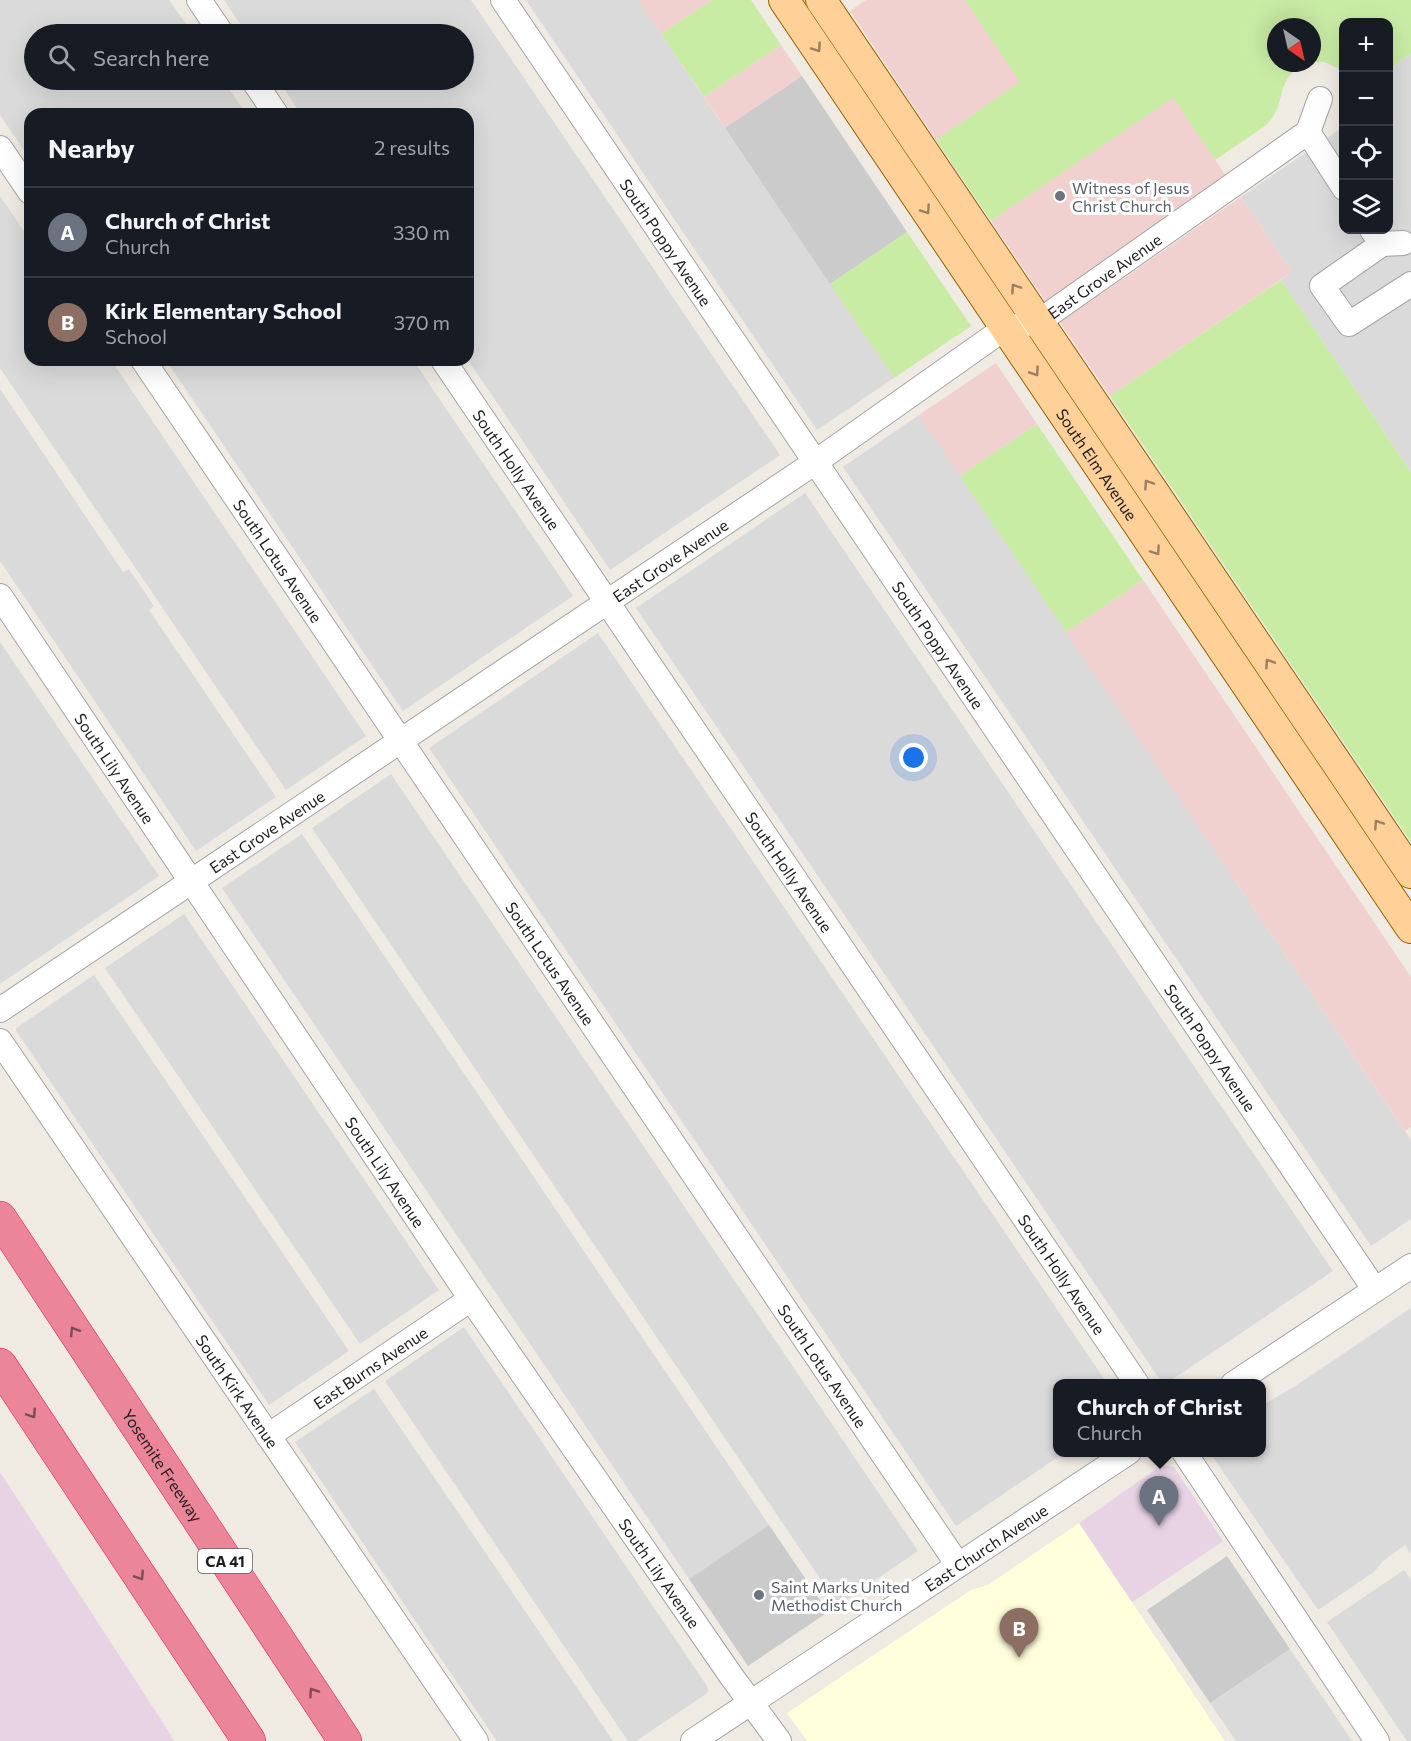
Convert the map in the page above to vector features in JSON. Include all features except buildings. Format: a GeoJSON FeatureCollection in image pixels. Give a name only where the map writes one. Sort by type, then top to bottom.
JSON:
{"type":"FeatureCollection","features":[{"type":"Feature","properties":{"kind":"highway"},"geometry":{"type":"LineString","coordinates":[[0,1208],[33,1267]]}},
{"type":"Feature","properties":{"kind":"highway","name":"Yosemite Freeway"},"geometry":{"type":"LineString","coordinates":[[0,1218],[345,1741]]}},
{"type":"Feature","properties":{"kind":"highway"},"geometry":{"type":"LineString","coordinates":[[0,1365],[249,1741]]}},
{"type":"Feature","properties":{"kind":"main road","name":"South Elm Avenue"},"geometry":{"type":"LineString","coordinates":[[784,0],[1411,928]]}},
{"type":"Feature","properties":{"kind":"main road","name":"South Elm Avenue"},"geometry":{"type":"LineString","coordinates":[[821,0],[1411,873]]}},
{"type":"Feature","properties":{"kind":"street"},"geometry":{"type":"LineString","coordinates":[[199,0],[215,24]]}},
{"type":"Feature","properties":{"kind":"street","name":"South Poppy Avenue"},"geometry":{"type":"LineString","coordinates":[[503,0],[1375,1290]]}},
{"type":"Feature","properties":{"kind":"street"},"geometry":{"type":"LineString","coordinates":[[260,90],[272,108]]}},
{"type":"Feature","properties":{"kind":"street"},"geometry":{"type":"LineString","coordinates":[[1320,99],[1308,132],[1339,180]]}},
{"type":"Feature","properties":{"kind":"street","name":"East Grove Avenue"},"geometry":{"type":"LineString","coordinates":[[0,1010],[814,463],[1005,328],[1038,322],[1308,132]]}},
{"type":"Feature","properties":{"kind":"street"},"geometry":{"type":"LineString","coordinates":[[0,148],[24,183]]}},
{"type":"Feature","properties":{"kind":"street"},"geometry":{"type":"LineString","coordinates":[[1396,239],[1322,286],[1349,324],[1411,284]]}},
{"type":"Feature","properties":{"kind":"street","name":"South Lotus Avenue"},"geometry":{"type":"LineString","coordinates":[[147,366],[958,1566]]}},
{"type":"Feature","properties":{"kind":"street","name":"South Holly Avenue"},"geometry":{"type":"LineString","coordinates":[[447,366],[1134,1379]]}},
{"type":"Feature","properties":{"kind":"street","name":"South Lily Avenue"},"geometry":{"type":"LineString","coordinates":[[0,596],[471,1299],[779,1741]]}},
{"type":"Feature","properties":{"kind":"street","name":"South Kirk Avenue"},"geometry":{"type":"LineString","coordinates":[[0,1041],[476,1741]]}},
{"type":"Feature","properties":{"kind":"street"},"geometry":{"type":"LineString","coordinates":[[1239,1379],[1411,1266]]}},
{"type":"Feature","properties":{"kind":"street","name":"East Burns Avenue"},"geometry":{"type":"LineString","coordinates":[[268,1436],[471,1299]]}},
{"type":"Feature","properties":{"kind":"street","name":"East Church Avenue"},"geometry":{"type":"LineString","coordinates":[[693,1741],[1122,1457]]}},
{"type":"Feature","properties":{"kind":"street"},"geometry":{"type":"LineString","coordinates":[[1187,1457],[1377,1741]]}},
{"type":"Feature","properties":{"kind":"shaded area"},"geometry":{"type":"Polygon","coordinates":[[[0,0],[169,0],[186,24],[24,24],[24,90],[230,90],[242,108],[24,108],[24,150],[0,115],[0,0]]]}},
{"type":"Feature","properties":{"kind":"shaded area"},"geometry":{"type":"Polygon","coordinates":[[[224,0],[471,0],[780,455],[610,570],[472,366],[474,366],[474,108],[297,108],[285,90],[474,90],[474,24],[240,24],[224,0]]]}},
{"type":"Feature","properties":{"kind":"shaded area"},"geometry":{"type":"Polygon","coordinates":[[[526,0],[638,0],[894,378],[817,430],[526,0]]]}},
{"type":"Feature","properties":{"kind":"shaded area"},"geometry":{"type":"Polygon","coordinates":[[[638,0],[712,0],[661,34],[638,0]]]}},
{"type":"Feature","properties":{"kind":"shaded area"},"geometry":{"type":"Polygon","coordinates":[[[866,0],[965,0],[1021,82],[936,140],[850,11],[866,0]]]}},
{"type":"Feature","properties":{"kind":"shaded area"},"geometry":{"type":"Polygon","coordinates":[[[781,45],[802,76],[725,128],[704,97],[781,45]]]}},
{"type":"Feature","properties":{"kind":"shaded area"},"geometry":{"type":"Polygon","coordinates":[[[1411,54],[1411,472],[1281,280],[1292,272],[1241,197],[1339,130],[1339,234],[1393,234],[1393,66],[1411,54]]]}},
{"type":"Feature","properties":{"kind":"shaded area"},"geometry":{"type":"Polygon","coordinates":[[[802,76],[907,232],[830,284],[725,128],[802,76]]]}},
{"type":"Feature","properties":{"kind":"shaded area"},"geometry":{"type":"Polygon","coordinates":[[[1173,97],[1228,179],[1046,302],[991,221],[1173,97]]]}},
{"type":"Feature","properties":{"kind":"shaded area"},"geometry":{"type":"Polygon","coordinates":[[[0,196],[24,231],[24,366],[115,366],[366,736],[286,790],[0,368],[0,196]]]}},
{"type":"Feature","properties":{"kind":"shaded area"},"geometry":{"type":"Polygon","coordinates":[[[1241,197],[1292,272],[1110,396],[1059,321],[1241,197]]]}},
{"type":"Feature","properties":{"kind":"shaded area"},"geometry":{"type":"Polygon","coordinates":[[[996,363],[1037,424],[960,476],[919,415],[996,363]]]}},
{"type":"Feature","properties":{"kind":"shaded area"},"geometry":{"type":"Polygon","coordinates":[[[170,366],[417,366],[573,596],[403,711],[170,366]]]}},
{"type":"Feature","properties":{"kind":"shaded area"},"geometry":{"type":"Polygon","coordinates":[[[0,389],[123,572],[129,569],[154,606],[149,610],[276,797],[196,851],[0,561],[0,389]]]}},
{"type":"Feature","properties":{"kind":"shaded area"},"geometry":{"type":"Polygon","coordinates":[[[919,415],[1411,1140],[1411,1219],[1371,1246],[843,467],[919,415]]]}},
{"type":"Feature","properties":{"kind":"shaded area"},"geometry":{"type":"Polygon","coordinates":[[[805,493],[1333,1271],[1173,1379],[1159,1379],[636,608],[805,493]]]}},
{"type":"Feature","properties":{"kind":"shaded area"},"geometry":{"type":"Polygon","coordinates":[[[1143,580],[1411,977],[1411,1127],[1405,1131],[1066,632],[1143,580]]]}},
{"type":"Feature","properties":{"kind":"shaded area"},"geometry":{"type":"Polygon","coordinates":[[[598,633],[1104,1379],[1053,1379],[1053,1457],[1058,1457],[956,1526],[429,748],[598,633]]]}},
{"type":"Feature","properties":{"kind":"shaded area"},"geometry":{"type":"Polygon","coordinates":[[[0,642],[159,876],[0,984],[0,642]]]}},
{"type":"Feature","properties":{"kind":"shaded area"},"geometry":{"type":"Polygon","coordinates":[[[391,774],[918,1551],[838,1605],[312,828],[391,774]]]}},
{"type":"Feature","properties":{"kind":"shaded area"},"geometry":{"type":"Polygon","coordinates":[[[302,834],[769,1525],[689,1579],[222,888],[302,834]]]}},
{"type":"Feature","properties":{"kind":"shaded area"},"geometry":{"type":"Polygon","coordinates":[[[184,914],[439,1290],[360,1344],[105,968],[184,914]]]}},
{"type":"Feature","properties":{"kind":"shaded area"},"geometry":{"type":"Polygon","coordinates":[[[94,975],[349,1351],[269,1405],[15,1029],[94,975]]]}},
{"type":"Feature","properties":{"kind":"shaded area"},"geometry":{"type":"Polygon","coordinates":[[[1411,1308],[1411,1554],[1405,1545],[1383,1561],[1374,1572],[1318,1610],[1213,1457],[1266,1457],[1266,1403],[1294,1387],[1411,1308]]]}},
{"type":"Feature","properties":{"kind":"shaded area"},"geometry":{"type":"Polygon","coordinates":[[[464,1327],[707,1686],[706,1694],[636,1741],[628,1741],[385,1381],[464,1327]]]}},
{"type":"Feature","properties":{"kind":"shaded area"},"geometry":{"type":"Polygon","coordinates":[[[374,1389],[613,1741],[497,1741],[422,1631],[295,1442],[374,1389]]]}},
{"type":"Feature","properties":{"kind":"shaded area"},"geometry":{"type":"Polygon","coordinates":[[[1162,1465],[1174,1467],[1223,1541],[1131,1603],[1079,1523],[1162,1465]]]}},
{"type":"Feature","properties":{"kind":"shaded area"},"geometry":{"type":"Polygon","coordinates":[[[0,1472],[167,1729],[174,1741],[0,1741],[0,1472]]]}},
{"type":"Feature","properties":{"kind":"shaded area"},"geometry":{"type":"Polygon","coordinates":[[[1079,1523],[1225,1741],[807,1741],[787,1713],[971,1590],[988,1585],[1079,1523]]]}},
{"type":"Feature","properties":{"kind":"shaded area","name":"Saint Marks United Methodist Church"},"geometry":{"type":"Polygon","coordinates":[[[769,1525],[828,1612],[748,1666],[689,1579],[769,1525]]]}},
{"type":"Feature","properties":{"kind":"shaded area"},"geometry":{"type":"Polygon","coordinates":[[[1227,1556],[1290,1649],[1210,1703],[1147,1610],[1227,1556]]]}},
{"type":"Feature","properties":{"kind":"shaded area"},"geometry":{"type":"Polygon","coordinates":[[[1404,1570],[1411,1580],[1411,1741],[1407,1741],[1327,1622],[1404,1570]]]}},
{"type":"Feature","properties":{"kind":"shaded area"},"geometry":{"type":"Polygon","coordinates":[[[1290,1649],[1352,1741],[1236,1741],[1210,1703],[1290,1649]]]}},
{"type":"Feature","properties":{"kind":"green space"},"geometry":{"type":"Polygon","coordinates":[[[712,0],[751,0],[781,45],[704,97],[661,34],[712,0]]]}},
{"type":"Feature","properties":{"kind":"green space"},"geometry":{"type":"Polygon","coordinates":[[[965,0],[1411,0],[1411,54],[1393,66],[1393,18],[1339,18],[1339,69],[1321,62],[1321,18],[1267,18],[1267,72],[1293,72],[1284,85],[1277,110],[1265,126],[1215,160],[1173,98],[991,221],[936,140],[1020,82],[965,0]]]}},
{"type":"Feature","properties":{"kind":"green space"},"geometry":{"type":"Polygon","coordinates":[[[907,232],[971,326],[894,378],[830,284],[907,232]]]}},
{"type":"Feature","properties":{"kind":"green space"},"geometry":{"type":"Polygon","coordinates":[[[1281,280],[1411,472],[1411,842],[1110,396],[1281,280]]]}},
{"type":"Feature","properties":{"kind":"green space"},"geometry":{"type":"Polygon","coordinates":[[[1037,424],[1143,580],[1066,632],[960,476],[1037,424]]]}},
{"type":"Feature","properties":{"kind":"place","name":"Witness of Jesus Christ Church"},"geometry":{"type":"Point","coordinates":[1060,196]}},
{"type":"Feature","properties":{"kind":"place","name":"Church of Christ"},"geometry":{"type":"Point","coordinates":[1159,1526]}},
{"type":"Feature","properties":{"kind":"place","name":"Saint Marks United Methodist Church"},"geometry":{"type":"Point","coordinates":[759,1595]}},
{"type":"Feature","properties":{"kind":"place","name":"Kirk Elementary School"},"geometry":{"type":"Point","coordinates":[1019,1658]}}]}
